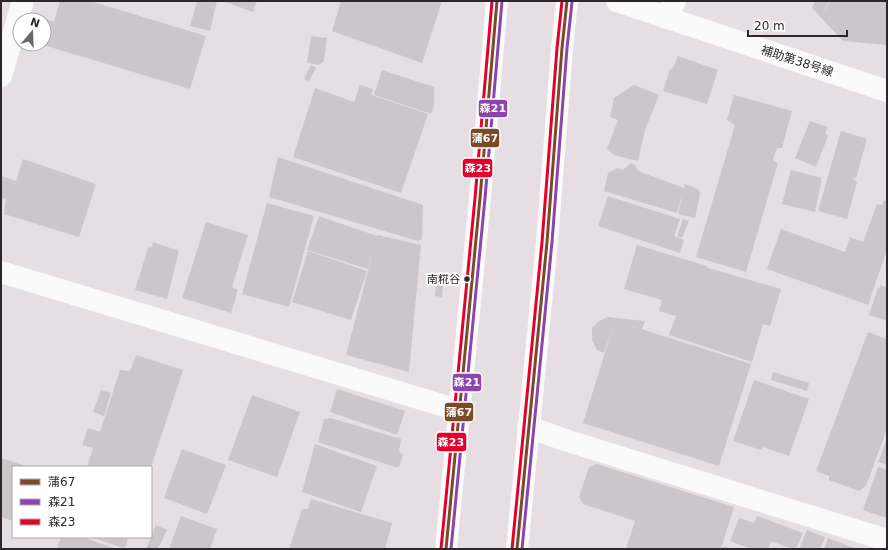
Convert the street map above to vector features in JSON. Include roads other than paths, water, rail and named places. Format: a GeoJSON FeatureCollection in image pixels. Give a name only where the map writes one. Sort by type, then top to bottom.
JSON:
{"type":"FeatureCollection","features":[{"type":"Feature","properties":{"kind":"main road"},"geometry":{"type":"LineString","coordinates":[[1,76],[23,1]]}},
{"type":"Feature","properties":{"kind":"main road"},"geometry":{"type":"LineString","coordinates":[[446,549],[458,410],[480,198],[497,1]]}},
{"type":"Feature","properties":{"kind":"main road"},"geometry":{"type":"LineString","coordinates":[[517,549],[547,242],[567,1]]}},
{"type":"Feature","properties":{"kind":"main road","name":"補助第38号線"},"geometry":{"type":"LineString","coordinates":[[617,1],[671,10],[887,91]]}},
{"type":"Feature","properties":{"kind":"main road"},"geometry":{"type":"LineString","coordinates":[[1,272],[458,410]]}},
{"type":"Feature","properties":{"kind":"main road"},"geometry":{"type":"LineString","coordinates":[[528,427],[887,540]]}},
{"type":"Feature","properties":{"kind":"place","name":"南糀谷"},"geometry":{"type":"Point","coordinates":[467,279]}}]}
